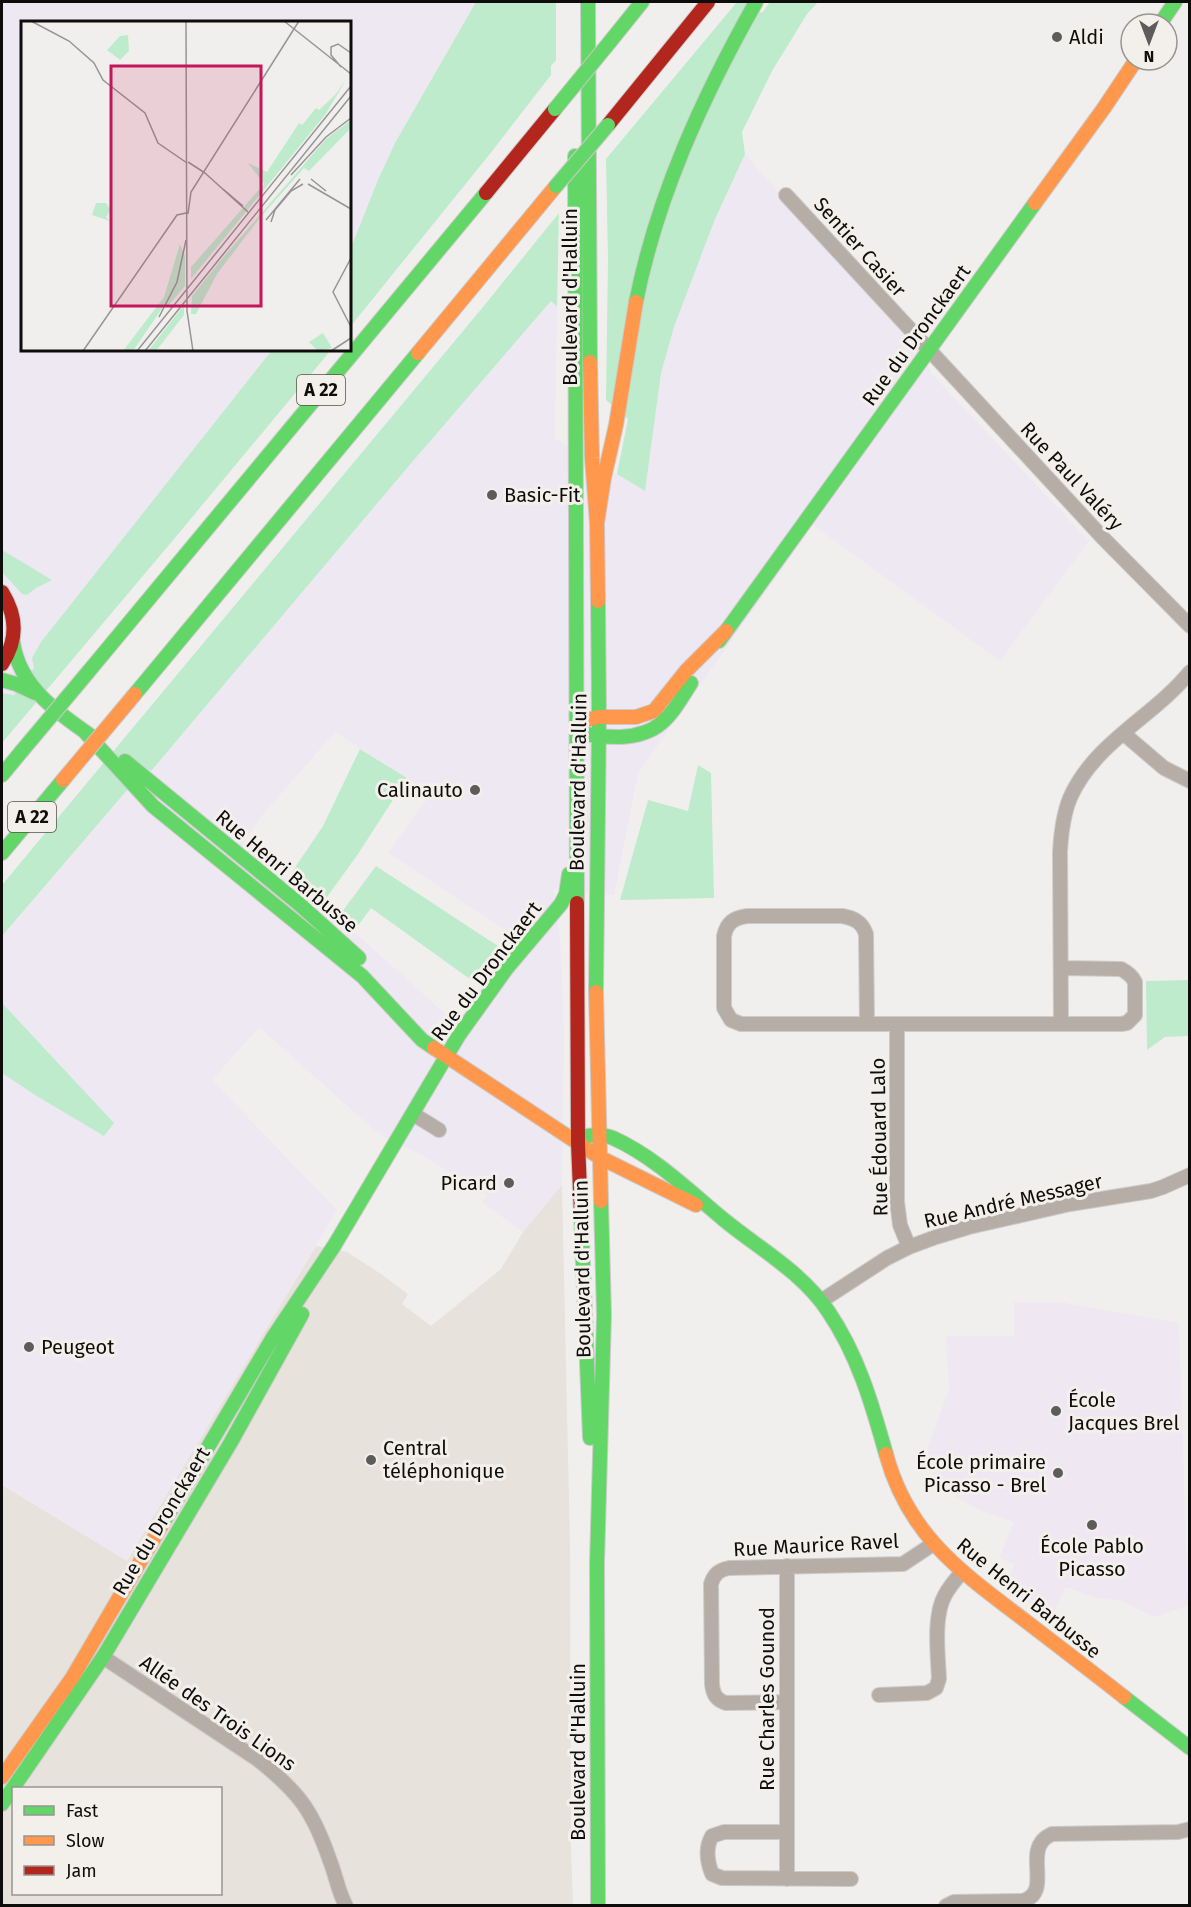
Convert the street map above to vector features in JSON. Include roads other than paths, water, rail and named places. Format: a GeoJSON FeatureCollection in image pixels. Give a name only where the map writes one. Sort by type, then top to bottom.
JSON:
{"type":"FeatureCollection","features":[{"type":"Feature","properties":{"kind":"main road","name":"Boulevard d'Halluin"},"geometry":{"type":"LineString","coordinates":[[576,2],[578,1143],[597,1563]]}},
{"type":"Feature","properties":{"kind":"main road","name":"Boulevard d'Halluin"},"geometry":{"type":"LineString","coordinates":[[588,2],[590,382],[597,523],[599,717],[595,939],[604,1347],[597,1563],[598,1905]]}},
{"type":"Feature","properties":{"kind":"main road","name":"A 22"},"geometry":{"type":"LineString","coordinates":[[2,775],[642,2]]}},
{"type":"Feature","properties":{"kind":"main road","name":"A 22"},"geometry":{"type":"LineString","coordinates":[[2,854],[708,2]]}},
{"type":"Feature","properties":{"kind":"main road"},"geometry":{"type":"LineString","coordinates":[[597,523],[632,322],[652,238],[684,147],[723,64],[756,2]]}},
{"type":"Feature","properties":{"kind":"main road","name":"Rue du Dronckaert"},"geometry":{"type":"LineString","coordinates":[[577,728],[598,737],[638,736],[663,724],[726,631],[1128,72]]}},
{"type":"Feature","properties":{"kind":"main road"},"geometry":{"type":"LineString","coordinates":[[2,592],[9,604],[15,628],[10,652],[2,664]]}},
{"type":"Feature","properties":{"kind":"main road","name":"Rue du Dronckaert"},"geometry":{"type":"LineString","coordinates":[[2,1778],[72,1678],[242,1388],[334,1246],[475,1011],[507,968],[561,904],[566,894],[569,873],[570,768],[577,728],[586,720],[599,717],[636,717],[654,711],[686,670],[726,631]]}},
{"type":"Feature","properties":{"kind":"main road","name":"Rue Henri Barbusse"},"geometry":{"type":"LineString","coordinates":[[13,642],[16,660],[38,694]]}},
{"type":"Feature","properties":{"kind":"main road","name":"Rue Henri Barbusse"},"geometry":{"type":"LineString","coordinates":[[2,680],[38,694],[85,732],[153,807],[354,969],[380,993],[422,1040],[599,1157],[723,1219]]}},
{"type":"Feature","properties":{"kind":"main road"},"geometry":{"type":"LineString","coordinates":[[578,1143],[588,1135],[598,1135]]}},
{"type":"Feature","properties":{"kind":"main road","name":"Rue Henri Barbusse"},"geometry":{"type":"LineString","coordinates":[[598,1135],[611,1137],[656,1163],[804,1282],[822,1301],[858,1365],[869,1394],[885,1455],[899,1491],[911,1515],[933,1544],[962,1572],[1190,1748]]}},
{"type":"Feature","properties":{"kind":"main road","name":"Rue du Dronckaert"},"geometry":{"type":"LineString","coordinates":[[14,1787],[103,1657],[231,1442],[285,1347],[334,1246]]}},
{"type":"Feature","properties":{"kind":"main road","name":"Rue du Dronckaert"},"geometry":{"type":"LineString","coordinates":[[2,1804],[12,1790]]}},
{"type":"Feature","properties":{"kind":"street","name":"Sentier Casier"},"geometry":{"type":"LineString","coordinates":[[786,195],[929,351]]}},
{"type":"Feature","properties":{"kind":"street","name":"Rue Paul Valéry"},"geometry":{"type":"LineString","coordinates":[[929,351],[1104,539],[1190,626]]}},
{"type":"Feature","properties":{"kind":"street"},"geometry":{"type":"LineString","coordinates":[[1061,1024],[1060,852],[1062,825],[1070,799],[1086,770],[1111,743],[1162,702],[1190,672]]}},
{"type":"Feature","properties":{"kind":"street"},"geometry":{"type":"LineString","coordinates":[[1123,733],[1164,768],[1190,781]]}},
{"type":"Feature","properties":{"kind":"street"},"geometry":{"type":"LineString","coordinates":[[867,1024],[866,934],[861,923],[842,916],[747,916],[736,918],[727,926],[724,936],[723,1002],[725,1013],[731,1020],[741,1024],[867,1024],[897,1024],[1061,1024],[1121,1024],[1127,1023],[1135,1015],[1136,989],[1133,978],[1120,969],[1061,968]]}},
{"type":"Feature","properties":{"kind":"street","name":"Rue Édouard Lalo"},"geometry":{"type":"LineString","coordinates":[[897,1024],[897,1202],[900,1225],[909,1247]]}},
{"type":"Feature","properties":{"kind":"street"},"geometry":{"type":"LineString","coordinates":[[413,1114],[439,1130]]}},
{"type":"Feature","properties":{"kind":"street","name":"Rue André Messager"},"geometry":{"type":"LineString","coordinates":[[822,1301],[887,1258],[909,1247],[951,1232],[1070,1204],[1151,1191],[1190,1175]]}},
{"type":"Feature","properties":{"kind":"street","name":"Rue Maurice Ravel"},"geometry":{"type":"LineString","coordinates":[[787,1702],[726,1703],[715,1696],[712,1684],[711,1584],[717,1572],[729,1568],[903,1564],[933,1544]]}},
{"type":"Feature","properties":{"kind":"street","name":"Rue Charles Gounod"},"geometry":{"type":"LineString","coordinates":[[787,1566],[787,1879]]}},
{"type":"Feature","properties":{"kind":"street"},"geometry":{"type":"LineString","coordinates":[[879,1695],[927,1693],[936,1688],[939,1679],[938,1623],[941,1604],[962,1572]]}},
{"type":"Feature","properties":{"kind":"street","name":"Allée des Trois Lions"},"geometry":{"type":"LineString","coordinates":[[103,1657],[257,1759],[298,1795],[323,1839],[340,1895],[346,1905]]}},
{"type":"Feature","properties":{"kind":"street"},"geometry":{"type":"LineString","coordinates":[[946,1905],[954,1902],[1022,1903],[1033,1896],[1036,1890],[1038,1849],[1041,1843],[1052,1834],[1178,1832],[1190,1829]]}},
{"type":"Feature","properties":{"kind":"street"},"geometry":{"type":"LineString","coordinates":[[787,1832],[724,1832],[712,1836],[708,1844],[707,1855],[712,1874],[722,1878],[851,1879]]}},
{"type":"Feature","properties":{"kind":"place","name":"Aldi"},"geometry":{"type":"Point","coordinates":[1057,37]}},
{"type":"Feature","properties":{"kind":"place","name":"Basic-Fit"},"geometry":{"type":"Point","coordinates":[492,495]}},
{"type":"Feature","properties":{"kind":"place","name":"Calinauto"},"geometry":{"type":"Point","coordinates":[475,790]}},
{"type":"Feature","properties":{"kind":"place","name":"Picard"},"geometry":{"type":"Point","coordinates":[509,1183]}},
{"type":"Feature","properties":{"kind":"place","name":"Peugeot"},"geometry":{"type":"Point","coordinates":[29,1347]}},
{"type":"Feature","properties":{"kind":"place","name":"École Jacques Brel"},"geometry":{"type":"Point","coordinates":[1056,1411]}},
{"type":"Feature","properties":{"kind":"place","name":"Central téléphonique"},"geometry":{"type":"Point","coordinates":[371,1460]}},
{"type":"Feature","properties":{"kind":"place","name":"École primaire Picasso - Brel"},"geometry":{"type":"Point","coordinates":[1058,1473]}},
{"type":"Feature","properties":{"kind":"place","name":"École Pablo Picasso"},"geometry":{"type":"Point","coordinates":[1092,1525]}}]}
